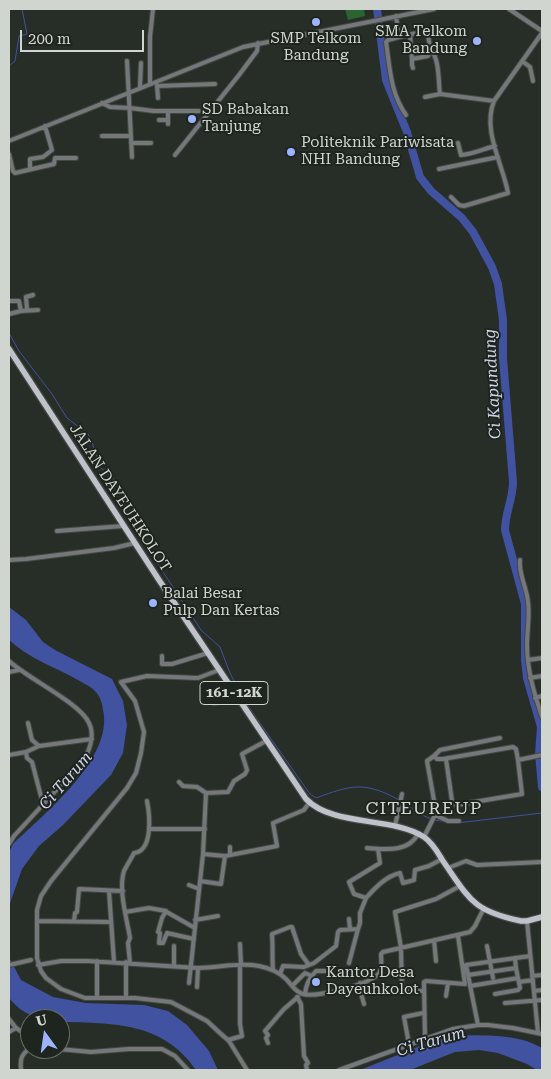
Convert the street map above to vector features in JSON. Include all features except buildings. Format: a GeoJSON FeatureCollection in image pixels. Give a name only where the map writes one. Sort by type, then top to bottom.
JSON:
{"type":"FeatureCollection","features":[{"type":"Feature","properties":{"kind":"main road","name":"JALAN DAYEUHKOLOT"},"geometry":{"type":"LineString","coordinates":[[9,349],[123,526],[309,803],[327,813],[395,826],[418,834],[432,844],[460,886],[483,910],[526,921],[542,918]]}},
{"type":"Feature","properties":{"kind":"street"},"geometry":{"type":"LineString","coordinates":[[150,83],[150,37],[153,9]]}},
{"type":"Feature","properties":{"kind":"street"},"geometry":{"type":"LineString","coordinates":[[156,83],[243,47],[258,43],[434,9]]}},
{"type":"Feature","properties":{"kind":"street"},"geometry":{"type":"LineString","coordinates":[[451,197],[459,205],[464,206],[508,193],[495,146],[491,108],[542,32],[509,9]]}},
{"type":"Feature","properties":{"kind":"street"},"geometry":{"type":"LineString","coordinates":[[396,16],[399,37]]}},
{"type":"Feature","properties":{"kind":"street"},"geometry":{"type":"LineString","coordinates":[[406,115],[397,99],[390,80],[386,42],[388,40],[427,33],[430,48],[435,56],[440,94]]}},
{"type":"Feature","properties":{"kind":"street"},"geometry":{"type":"LineString","coordinates":[[410,35],[413,68]]}},
{"type":"Feature","properties":{"kind":"street"},"geometry":{"type":"LineString","coordinates":[[176,155],[257,51],[258,43]]}},
{"type":"Feature","properties":{"kind":"street"},"geometry":{"type":"LineString","coordinates":[[412,59],[427,57],[430,48]]}},
{"type":"Feature","properties":{"kind":"street"},"geometry":{"type":"LineString","coordinates":[[127,60],[132,155]]}},
{"type":"Feature","properties":{"kind":"street"},"geometry":{"type":"LineString","coordinates":[[522,61],[531,68],[533,81]]}},
{"type":"Feature","properties":{"kind":"street"},"geometry":{"type":"LineString","coordinates":[[140,87],[141,63]]}},
{"type":"Feature","properties":{"kind":"street"},"geometry":{"type":"LineString","coordinates":[[9,141],[150,83],[215,84]]}},
{"type":"Feature","properties":{"kind":"street"},"geometry":{"type":"LineString","coordinates":[[156,83],[158,98]]}},
{"type":"Feature","properties":{"kind":"street"},"geometry":{"type":"LineString","coordinates":[[425,97],[440,94],[494,101]]}},
{"type":"Feature","properties":{"kind":"street"},"geometry":{"type":"LineString","coordinates":[[102,103],[110,108],[168,112],[199,111]]}},
{"type":"Feature","properties":{"kind":"street"},"geometry":{"type":"LineString","coordinates":[[159,120],[168,122],[168,112]]}},
{"type":"Feature","properties":{"kind":"street"},"geometry":{"type":"LineString","coordinates":[[30,169],[30,159],[43,157],[52,152],[44,126]]}},
{"type":"Feature","properties":{"kind":"street"},"geometry":{"type":"LineString","coordinates":[[102,136],[130,136]]}},
{"type":"Feature","properties":{"kind":"street"},"geometry":{"type":"LineString","coordinates":[[131,143],[151,143]]}},
{"type":"Feature","properties":{"kind":"street"},"geometry":{"type":"LineString","coordinates":[[458,143],[461,156],[495,146]]}},
{"type":"Feature","properties":{"kind":"street"},"geometry":{"type":"LineString","coordinates":[[9,154],[14,172],[54,164],[55,158],[76,158]]}},
{"type":"Feature","properties":{"kind":"street"},"geometry":{"type":"LineString","coordinates":[[439,169],[498,157]]}},
{"type":"Feature","properties":{"kind":"street"},"geometry":{"type":"LineString","coordinates":[[27,310],[26,297],[33,295]]}},
{"type":"Feature","properties":{"kind":"street"},"geometry":{"type":"LineString","coordinates":[[9,301],[19,301],[21,310]]}},
{"type":"Feature","properties":{"kind":"street"},"geometry":{"type":"LineString","coordinates":[[9,314],[21,310],[38,310]]}},
{"type":"Feature","properties":{"kind":"street"},"geometry":{"type":"LineString","coordinates":[[57,531],[123,526]]}},
{"type":"Feature","properties":{"kind":"street"},"geometry":{"type":"LineString","coordinates":[[9,560],[114,548],[135,543]]}},
{"type":"Feature","properties":{"kind":"street"},"geometry":{"type":"LineString","coordinates":[[520,560],[528,599],[527,645],[530,678],[542,717]]}},
{"type":"Feature","properties":{"kind":"street"},"geometry":{"type":"LineString","coordinates":[[162,656],[162,664],[172,664],[208,653]]}},
{"type":"Feature","properties":{"kind":"street"},"geometry":{"type":"LineString","coordinates":[[528,660],[542,658]]}},
{"type":"Feature","properties":{"kind":"street"},"geometry":{"type":"LineString","coordinates":[[9,661],[19,670],[77,708],[89,723],[92,739],[84,760],[14,836],[9,844]]}},
{"type":"Feature","properties":{"kind":"street"},"geometry":{"type":"LineString","coordinates":[[9,672],[19,670]]}},
{"type":"Feature","properties":{"kind":"street"},"geometry":{"type":"LineString","coordinates":[[38,966],[38,904],[46,888],[127,788],[136,773],[144,734],[136,703],[122,685],[122,681],[147,676],[198,678],[219,670]]}},
{"type":"Feature","properties":{"kind":"street"},"geometry":{"type":"LineString","coordinates":[[530,678],[542,676]]}},
{"type":"Feature","properties":{"kind":"street"},"geometry":{"type":"LineString","coordinates":[[214,689],[227,682]]}},
{"type":"Feature","properties":{"kind":"street"},"geometry":{"type":"LineString","coordinates":[[214,703],[231,699],[235,695]]}},
{"type":"Feature","properties":{"kind":"street"},"geometry":{"type":"LineString","coordinates":[[535,698],[542,696]]}},
{"type":"Feature","properties":{"kind":"street"},"geometry":{"type":"LineString","coordinates":[[28,723],[32,740],[39,746]]}},
{"type":"Feature","properties":{"kind":"street"},"geometry":{"type":"LineString","coordinates":[[424,837],[434,818],[435,806],[428,759],[440,750],[500,738]]}},
{"type":"Feature","properties":{"kind":"street"},"geometry":{"type":"LineString","coordinates":[[9,755],[26,752],[39,746],[92,739]]}},
{"type":"Feature","properties":{"kind":"street"},"geometry":{"type":"LineString","coordinates":[[179,782],[184,786],[197,787],[206,793],[230,791],[234,781],[247,770],[242,754],[266,741]]}},
{"type":"Feature","properties":{"kind":"street"},"geometry":{"type":"LineString","coordinates":[[434,756],[440,760],[514,747],[518,760],[522,794],[456,805],[452,801],[446,759]]}},
{"type":"Feature","properties":{"kind":"street"},"geometry":{"type":"LineString","coordinates":[[26,752],[32,762],[43,804]]}},
{"type":"Feature","properties":{"kind":"street"},"geometry":{"type":"LineString","coordinates":[[518,760],[540,755]]}},
{"type":"Feature","properties":{"kind":"street"},"geometry":{"type":"LineString","coordinates":[[189,983],[203,854],[206,793]]}},
{"type":"Feature","properties":{"kind":"street"},"geometry":{"type":"LineString","coordinates":[[395,826],[401,799]]}},
{"type":"Feature","properties":{"kind":"street"},"geometry":{"type":"LineString","coordinates":[[126,998],[128,943],[130,938],[123,902],[123,879],[125,869],[134,853],[142,850],[150,829],[147,801]]}},
{"type":"Feature","properties":{"kind":"street"},"geometry":{"type":"LineString","coordinates":[[203,854],[227,856],[277,846],[273,823],[304,810],[309,803]]}},
{"type":"Feature","properties":{"kind":"street"},"geometry":{"type":"LineString","coordinates":[[434,818],[460,821]]}},
{"type":"Feature","properties":{"kind":"street"},"geometry":{"type":"LineString","coordinates":[[150,829],[205,829]]}},
{"type":"Feature","properties":{"kind":"street"},"geometry":{"type":"LineString","coordinates":[[367,848],[401,848],[414,840],[418,834]]}},
{"type":"Feature","properties":{"kind":"street"},"geometry":{"type":"LineString","coordinates":[[200,880],[221,884],[230,847]]}},
{"type":"Feature","properties":{"kind":"street"},"geometry":{"type":"LineString","coordinates":[[366,898],[354,894],[348,883],[380,863],[378,849]]}},
{"type":"Feature","properties":{"kind":"street"},"geometry":{"type":"LineString","coordinates":[[349,963],[360,923],[360,914],[366,898],[395,874],[400,873],[403,882],[414,880],[415,870],[429,866],[442,859]]}},
{"type":"Feature","properties":{"kind":"street"},"geometry":{"type":"LineString","coordinates":[[448,868],[466,861],[476,865],[542,862]]}},
{"type":"Feature","properties":{"kind":"street"},"geometry":{"type":"LineString","coordinates":[[189,886],[199,889]]}},
{"type":"Feature","properties":{"kind":"street"},"geometry":{"type":"LineString","coordinates":[[423,991],[400,990],[402,948],[394,912],[436,899],[460,886]]}},
{"type":"Feature","properties":{"kind":"street"},"geometry":{"type":"LineString","coordinates":[[74,922],[74,913],[78,912],[79,889],[123,891]]}},
{"type":"Feature","properties":{"kind":"street"},"geometry":{"type":"LineString","coordinates":[[110,891],[114,962]]}},
{"type":"Feature","properties":{"kind":"street"},"geometry":{"type":"LineString","coordinates":[[126,912],[149,908],[161,909],[195,928]]}},
{"type":"Feature","properties":{"kind":"street"},"geometry":{"type":"LineString","coordinates":[[268,1042],[266,1038],[268,1035],[265,1031],[297,997],[304,994],[324,994],[373,978],[382,967],[382,953],[470,932],[483,910]]}},
{"type":"Feature","properties":{"kind":"street"},"geometry":{"type":"LineString","coordinates":[[165,911],[158,932],[160,933],[159,943],[163,943],[167,933],[194,939]]}},
{"type":"Feature","properties":{"kind":"street"},"geometry":{"type":"LineString","coordinates":[[195,920],[218,916]]}},
{"type":"Feature","properties":{"kind":"street"},"geometry":{"type":"LineString","coordinates":[[349,920],[350,928]]}},
{"type":"Feature","properties":{"kind":"street"},"geometry":{"type":"LineString","coordinates":[[37,921],[111,922]]}},
{"type":"Feature","properties":{"kind":"street"},"geometry":{"type":"LineString","coordinates":[[339,1070],[453,1029],[478,1025],[513,1028],[540,1034],[526,921]]}},
{"type":"Feature","properties":{"kind":"street"},"geometry":{"type":"LineString","coordinates":[[273,970],[272,951],[274,945],[272,934],[290,927],[292,927],[301,954],[309,965]]}},
{"type":"Feature","properties":{"kind":"street"},"geometry":{"type":"LineString","coordinates":[[280,974],[283,966],[302,967],[314,963],[336,946],[339,931],[350,928],[358,929]]}},
{"type":"Feature","properties":{"kind":"street"},"geometry":{"type":"LineString","coordinates":[[425,1038],[423,991],[425,981],[463,985],[465,983],[458,936]]}},
{"type":"Feature","properties":{"kind":"street"},"geometry":{"type":"LineString","coordinates":[[434,940],[436,961]]}},
{"type":"Feature","properties":{"kind":"street"},"geometry":{"type":"LineString","coordinates":[[228,1040],[242,1036],[240,1024],[240,944]]}},
{"type":"Feature","properties":{"kind":"street"},"geometry":{"type":"LineString","coordinates":[[174,946],[174,966]]}},
{"type":"Feature","properties":{"kind":"street"},"geometry":{"type":"LineString","coordinates":[[487,946],[493,978]]}},
{"type":"Feature","properties":{"kind":"street"},"geometry":{"type":"LineString","coordinates":[[9,965],[31,960],[37,951]]}},
{"type":"Feature","properties":{"kind":"street"},"geometry":{"type":"LineString","coordinates":[[478,1025],[466,965],[530,956]]}},
{"type":"Feature","properties":{"kind":"street"},"geometry":{"type":"LineString","coordinates":[[495,994],[518,990],[515,958]]}},
{"type":"Feature","properties":{"kind":"street"},"geometry":{"type":"LineString","coordinates":[[31,960],[38,966],[46,978],[61,989],[85,998],[126,998],[171,1002],[207,1021],[228,1040],[248,1070]]}},
{"type":"Feature","properties":{"kind":"street"},"geometry":{"type":"LineString","coordinates":[[38,966],[61,961],[128,962],[198,968],[256,965],[280,974],[292,986],[304,994]]}},
{"type":"Feature","properties":{"kind":"street"},"geometry":{"type":"LineString","coordinates":[[97,961],[97,998]]}},
{"type":"Feature","properties":{"kind":"street"},"geometry":{"type":"LineString","coordinates":[[314,963],[316,971]]}},
{"type":"Feature","properties":{"kind":"street"},"geometry":{"type":"LineString","coordinates":[[197,987],[198,968]]}},
{"type":"Feature","properties":{"kind":"street"},"geometry":{"type":"LineString","coordinates":[[468,974],[516,968]]}},
{"type":"Feature","properties":{"kind":"street"},"geometry":{"type":"LineString","coordinates":[[316,971],[327,971]]}},
{"type":"Feature","properties":{"kind":"street"},"geometry":{"type":"LineString","coordinates":[[304,994],[306,985],[316,971]]}},
{"type":"Feature","properties":{"kind":"street"},"geometry":{"type":"LineString","coordinates":[[292,986],[305,973],[312,976]]}},
{"type":"Feature","properties":{"kind":"street"},"geometry":{"type":"LineString","coordinates":[[470,986],[542,975]]}},
{"type":"Feature","properties":{"kind":"street"},"geometry":{"type":"LineString","coordinates":[[360,983],[364,1004]]}},
{"type":"Feature","properties":{"kind":"street"},"geometry":{"type":"LineString","coordinates":[[446,996],[448,984]]}},
{"type":"Feature","properties":{"kind":"street"},"geometry":{"type":"LineString","coordinates":[[534,991],[542,990]]}},
{"type":"Feature","properties":{"kind":"street"},"geometry":{"type":"LineString","coordinates":[[297,997],[301,1007],[304,1056],[308,1063],[306,1065],[307,1070]]}},
{"type":"Feature","properties":{"kind":"street"},"geometry":{"type":"LineString","coordinates":[[505,1003],[542,1000]]}},
{"type":"Feature","properties":{"kind":"street"},"geometry":{"type":"LineString","coordinates":[[410,1044],[404,1017],[423,1014]]}},
{"type":"Feature","properties":{"kind":"street"},"geometry":{"type":"LineString","coordinates":[[9,1019],[20,1031]]}},
{"type":"Feature","properties":{"kind":"street"},"geometry":{"type":"LineString","coordinates":[[9,1032],[16,1028]]}},
{"type":"Feature","properties":{"kind":"street"},"geometry":{"type":"LineString","coordinates":[[70,1050],[89,1052],[162,1049],[175,1056],[188,1070]]}},
{"type":"Feature","properties":{"kind":"green space"},"geometry":{"type":"Polygon","coordinates":[[[345,9],[364,9],[365,16],[348,20],[345,9]]]}},
{"type":"Feature","properties":{"kind":"water"},"geometry":{"type":"Polygon","coordinates":[[[9,607],[26,620],[43,642],[112,679],[123,701],[127,725],[123,753],[111,775],[63,825],[39,846],[22,869],[9,906],[9,852],[13,844],[74,784],[88,766],[98,747],[104,728],[102,704],[94,690],[33,657],[9,640],[9,607]]]}},
{"type":"Feature","properties":{"kind":"water"},"geometry":{"type":"Polygon","coordinates":[[[9,950],[10,959],[21,980],[53,997],[86,1003],[144,1005],[168,1011],[187,1025],[209,1051],[218,1070],[196,1070],[183,1054],[168,1042],[136,1028],[99,1023],[70,1022],[70,1009],[20,1009],[9,998],[9,950]]]}},
{"type":"Feature","properties":{"kind":"water"},"geometry":{"type":"Polygon","coordinates":[[[454,1035],[499,1036],[532,1043],[542,1048],[542,1070],[537,1070],[527,1064],[498,1053],[479,1050],[455,1052],[410,1070],[360,1070],[425,1044],[454,1035]]]}},
{"type":"Feature","properties":{"kind":"waterway"},"geometry":{"type":"LineString","coordinates":[[9,66],[15,61],[19,36],[27,34],[22,9]]}},
{"type":"Feature","properties":{"kind":"waterway","name":"Ci Kapundung"},"geometry":{"type":"LineString","coordinates":[[377,9],[386,80],[407,132],[420,177],[431,191],[462,218],[473,232],[492,267],[498,284],[503,320],[503,358],[513,482],[505,530],[525,604],[525,660],[527,678],[541,727],[539,754],[542,787]]}},
{"type":"Feature","properties":{"kind":"waterway"},"geometry":{"type":"LineString","coordinates":[[9,333],[19,351],[52,394],[67,418],[88,434],[100,467],[118,483],[124,494],[125,507],[135,529],[201,630],[220,647],[243,699],[310,794],[316,798],[339,790],[358,787],[377,790],[399,800]]}},
{"type":"Feature","properties":{"kind":"waterway"},"geometry":{"type":"LineString","coordinates":[[402,802],[431,819]]}},
{"type":"Feature","properties":{"kind":"waterway"},"geometry":{"type":"LineString","coordinates":[[457,823],[542,813]]}},
{"type":"Feature","properties":{"kind":"waterway"},"geometry":{"type":"LineString","coordinates":[[435,820],[446,822]]}},
{"type":"Feature","properties":{"kind":"place","name":"SMP Telkom Bandung"},"geometry":{"type":"Point","coordinates":[316,22]}},
{"type":"Feature","properties":{"kind":"place","name":"SMA Telkom Bandung"},"geometry":{"type":"Point","coordinates":[477,41]}},
{"type":"Feature","properties":{"kind":"place","name":"SD Babakan Tanjung"},"geometry":{"type":"Point","coordinates":[192,119]}},
{"type":"Feature","properties":{"kind":"place","name":"Politeknik Pariwisata NHI Bandung"},"geometry":{"type":"Point","coordinates":[291,152]}},
{"type":"Feature","properties":{"kind":"place","name":"Balai Besar Pulp Dan Kertas"},"geometry":{"type":"Point","coordinates":[153,603]}},
{"type":"Feature","properties":{"kind":"place","name":"Kantor Desa Dayeuhkolot"},"geometry":{"type":"Point","coordinates":[316,982]}},
{"type":"Feature","properties":{"kind":"district","name":"CITEUREUP"},"geometry":{"type":"Point","coordinates":[424,809]}},
{"type":"Feature","properties":{"kind":"water label","name":"Ci Tarum"},"geometry":{"type":"Point","coordinates":[66,781]}},
{"type":"Feature","properties":{"kind":"water label","name":"Ci Tarum"},"geometry":{"type":"Point","coordinates":[431,1042]}}]}
